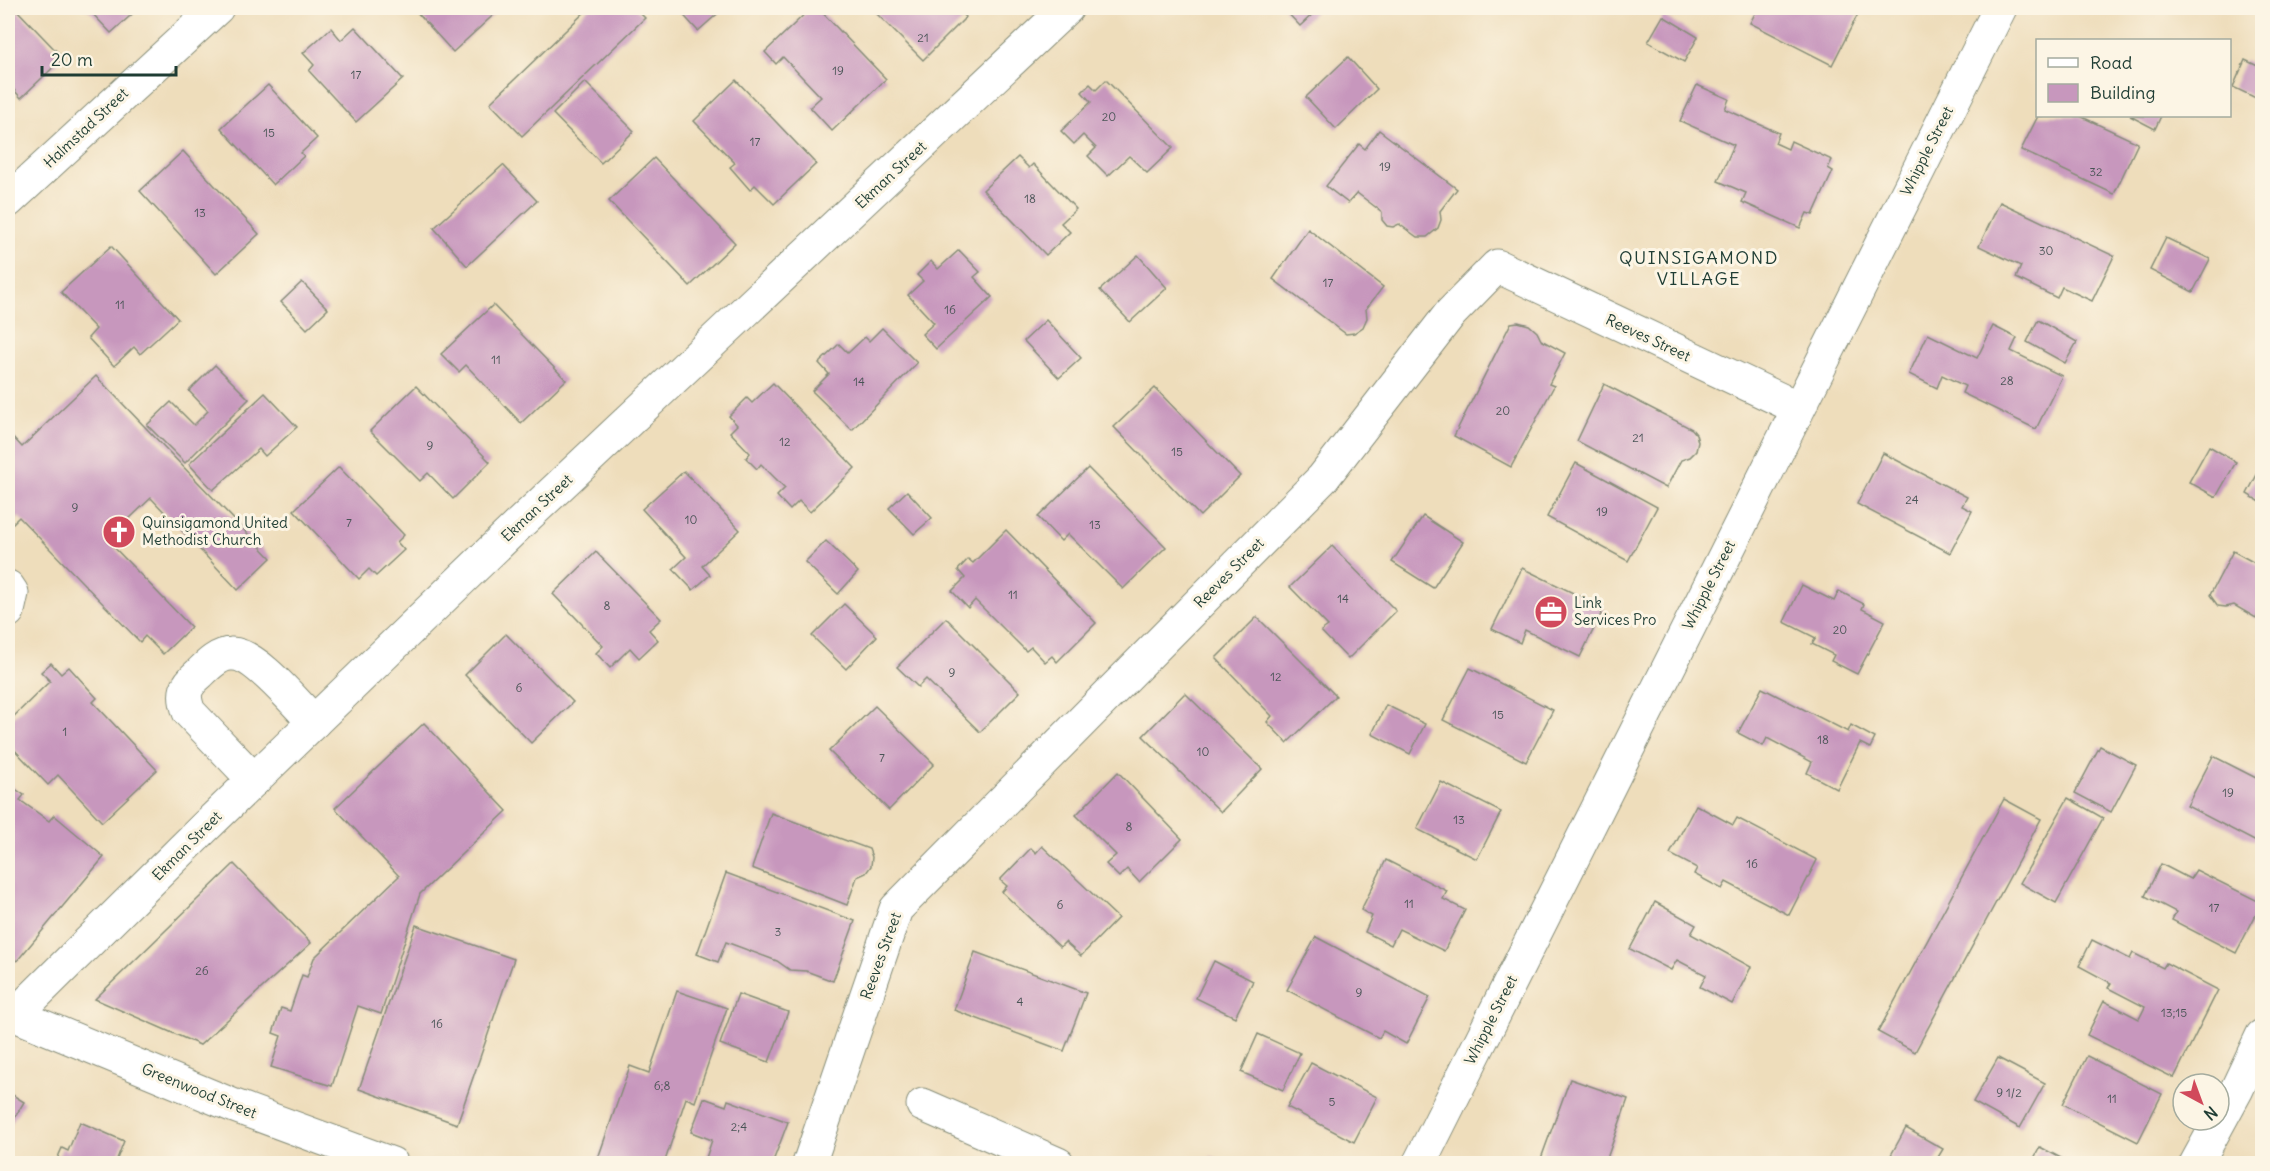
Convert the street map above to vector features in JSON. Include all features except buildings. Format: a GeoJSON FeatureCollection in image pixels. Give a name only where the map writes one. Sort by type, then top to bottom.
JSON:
{"type":"FeatureCollection","features":[{"type":"Feature","properties":{"kind":"street","name":"Halmstad Street"},"geometry":{"type":"LineString","coordinates":[[8,201],[217,8]]}},
{"type":"Feature","properties":{"kind":"street","name":"Ekman Street"},"geometry":{"type":"LineString","coordinates":[[11,1014],[517,526],[1067,8]]}},
{"type":"Feature","properties":{"kind":"street","name":"Whipple Street"},"geometry":{"type":"LineString","coordinates":[[1419,1164],[2000,8]]}},
{"type":"Feature","properties":{"kind":"street","name":"Reeves Street"},"geometry":{"type":"LineString","coordinates":[[810,1164],[896,909],[1323,478],[1450,314],[1497,266],[1798,408]]}},
{"type":"Feature","properties":{"kind":"street"},"geometry":{"type":"LineString","coordinates":[[8,587],[12,592],[8,611]]}},
{"type":"Feature","properties":{"kind":"street"},"geometry":{"type":"LineString","coordinates":[[254,780],[189,712],[184,698],[189,682],[213,661],[228,653],[242,654],[256,664],[314,722]]}},
{"type":"Feature","properties":{"kind":"street","name":"Greenwood Street"},"geometry":{"type":"LineString","coordinates":[[11,1014],[232,1105],[392,1164]]}},
{"type":"Feature","properties":{"kind":"street"},"geometry":{"type":"LineString","coordinates":[[2196,1164],[2237,1089],[2262,1036]]}},
{"type":"Feature","properties":{"kind":"street"},"geometry":{"type":"LineString","coordinates":[[923,1105],[1058,1164]]}},
{"type":"Feature","properties":{"kind":"place","name":"Quinsigamond United Methodist Church"},"geometry":{"type":"Point","coordinates":[119,532]}},
{"type":"Feature","properties":{"kind":"place","name":"Link Services Pro"},"geometry":{"type":"Point","coordinates":[1551,612]}},
{"type":"Feature","properties":{"kind":"district","name":"QUINSIGAMOND VILLAGE"},"geometry":{"type":"Point","coordinates":[1699,268]}}]}
